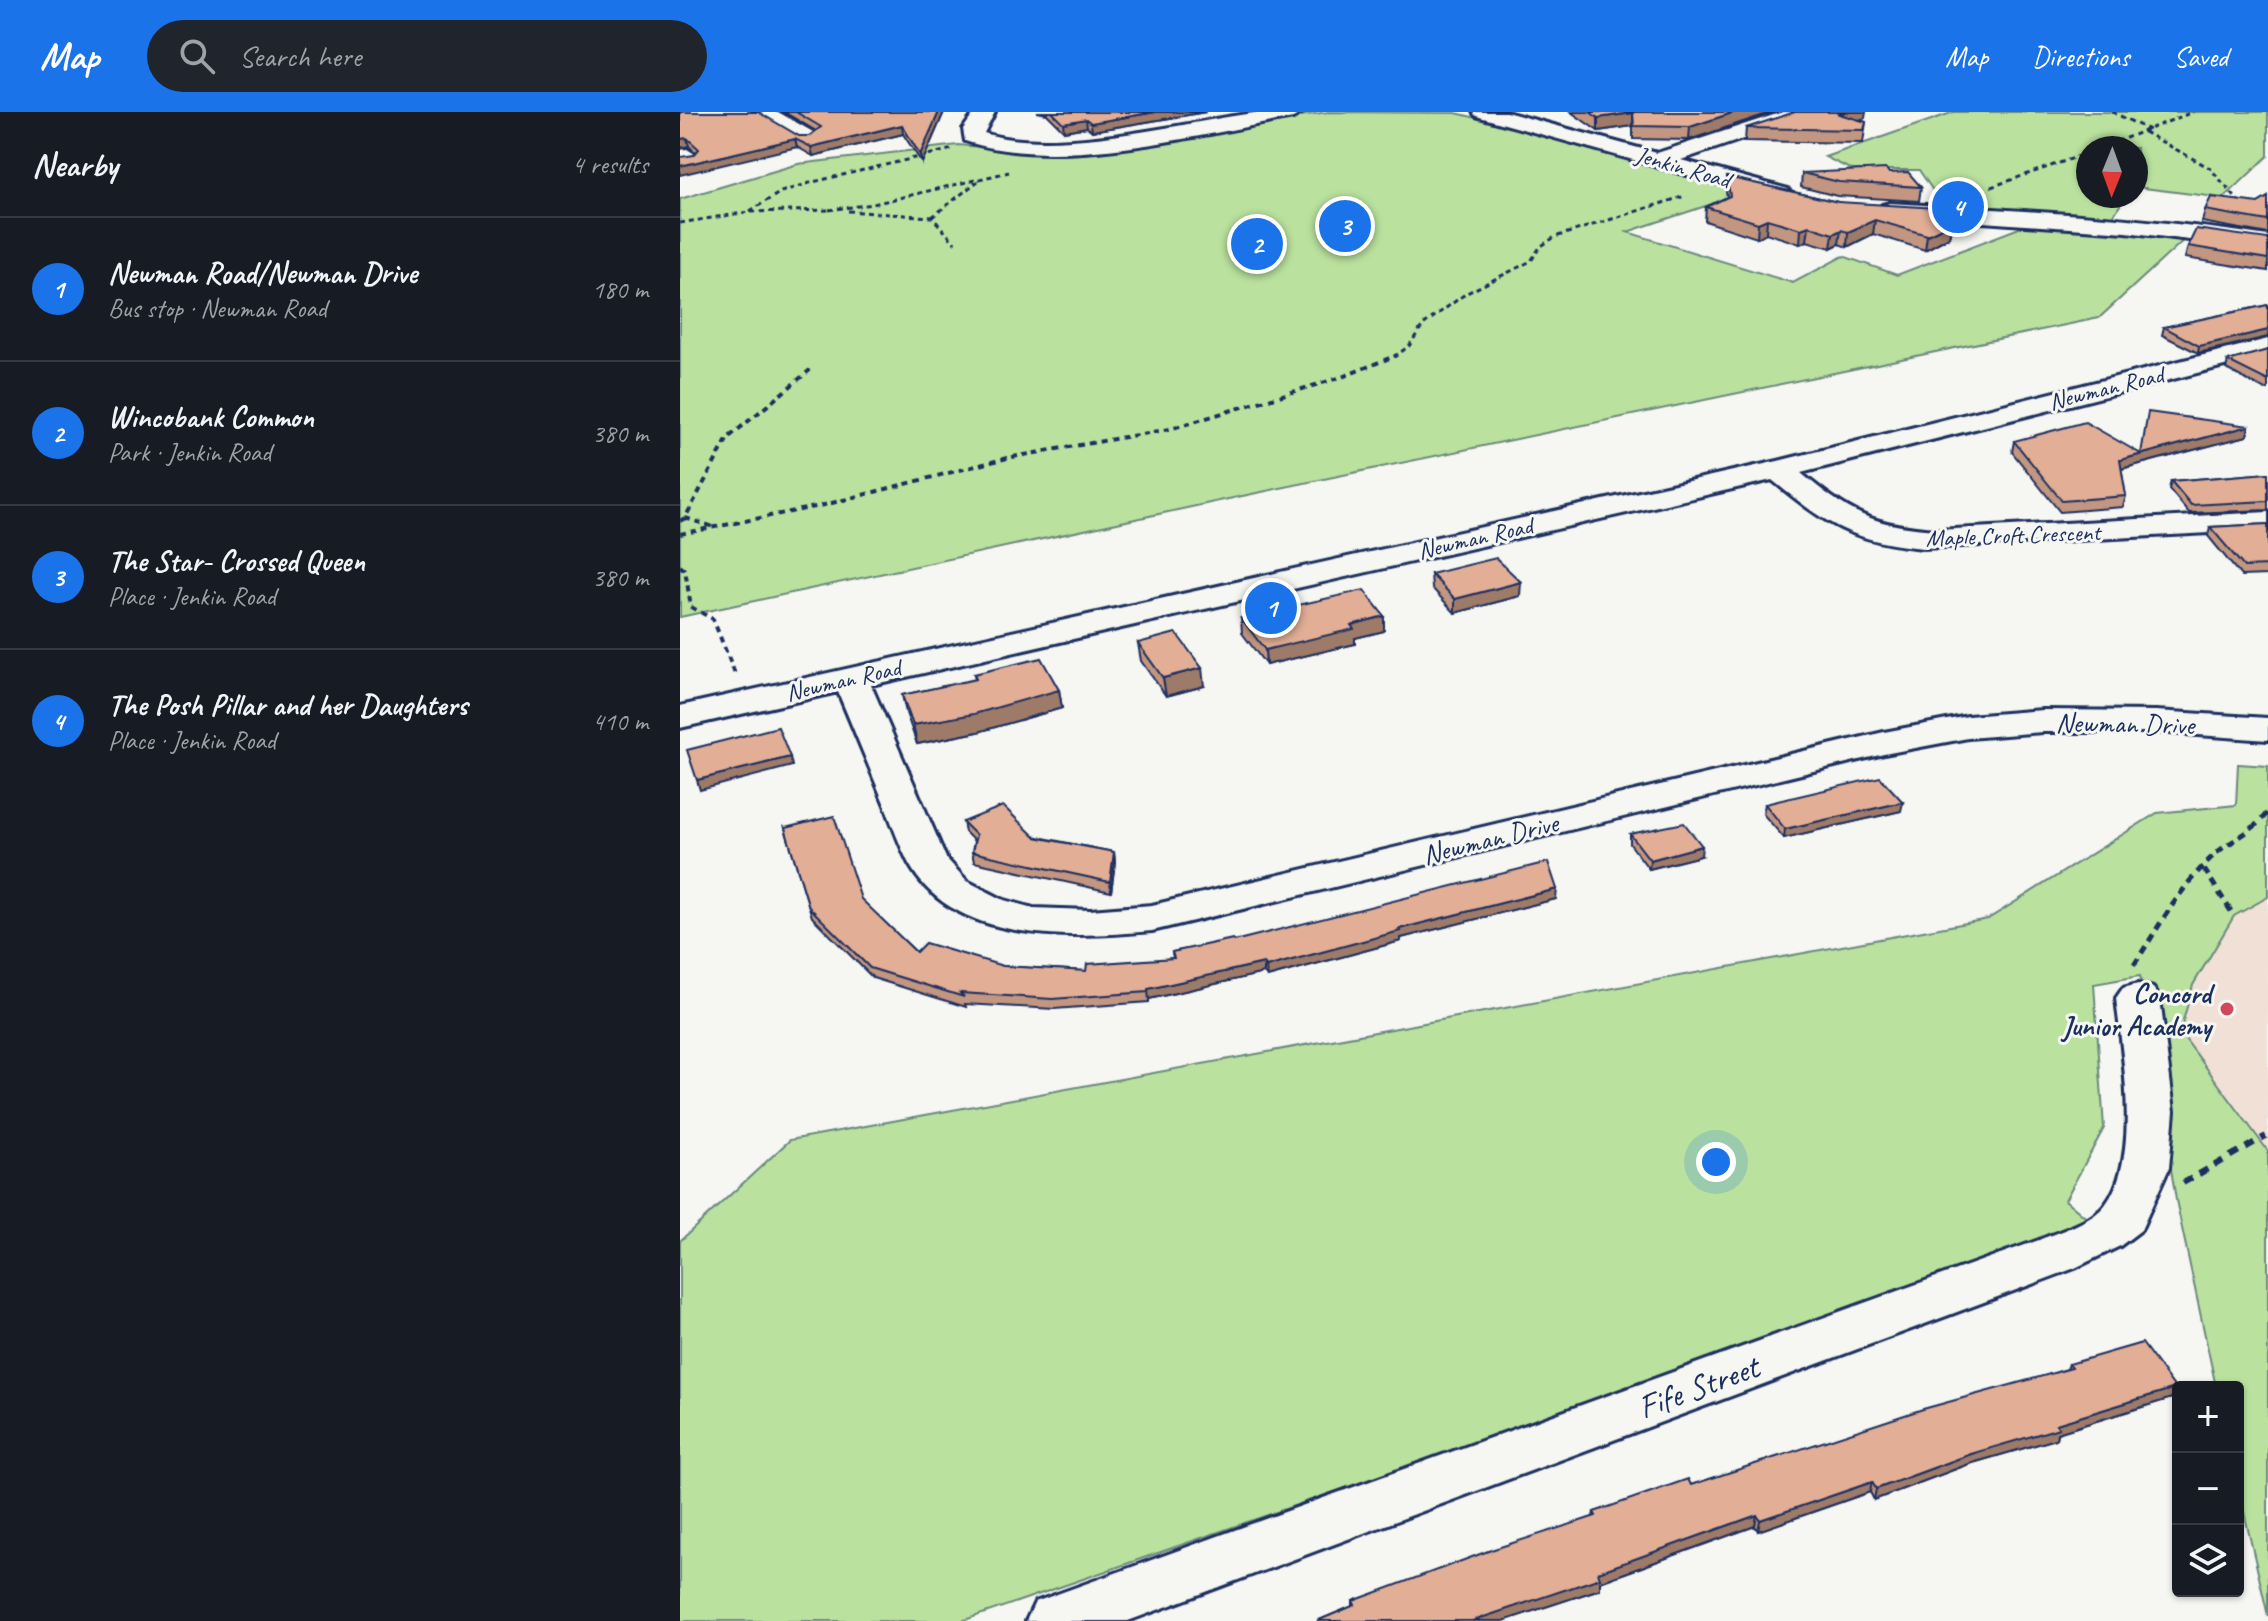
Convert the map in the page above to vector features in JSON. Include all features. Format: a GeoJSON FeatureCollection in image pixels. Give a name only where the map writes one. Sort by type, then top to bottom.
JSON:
{"type":"FeatureCollection","features":[{"type":"Feature","properties":{"kind":"street"},"geometry":{"type":"LineString","coordinates":[[762,112],[809,136]]}},
{"type":"Feature","properties":{"kind":"street"},"geometry":{"type":"LineString","coordinates":[[985,112],[973,136],[982,142],[1013,147],[1074,144],[1293,112]]}},
{"type":"Feature","properties":{"kind":"street","name":"Jenkin Road"},"geometry":{"type":"LineString","coordinates":[[1483,112],[1731,182],[1807,200]]}},
{"type":"Feature","properties":{"kind":"street"},"geometry":{"type":"LineString","coordinates":[[1530,124],[1561,112]]}},
{"type":"Feature","properties":{"kind":"street"},"geometry":{"type":"LineString","coordinates":[[1659,160],[1804,112]]}},
{"type":"Feature","properties":{"kind":"street"},"geometry":{"type":"LineString","coordinates":[[1921,212],[1926,204],[1940,197]]}},
{"type":"Feature","properties":{"kind":"street"},"geometry":{"type":"LineString","coordinates":[[1868,209],[2128,223],[2268,243]]}},
{"type":"Feature","properties":{"kind":"street","name":"Newman Road"},"geometry":{"type":"LineString","coordinates":[[680,717],[1778,470],[2268,347]]}},
{"type":"Feature","properties":{"kind":"street","name":"Maple Croft Crescent"},"geometry":{"type":"LineString","coordinates":[[1778,470],[1834,515],[1855,525],[1905,538],[1992,538],[2268,521]]}},
{"type":"Feature","properties":{"kind":"street","name":"Newman Drive"},"geometry":{"type":"LineString","coordinates":[[850,678],[928,862],[953,890],[989,909],[1033,921],[1090,923],[1152,918],[1884,743],[1970,727],[2063,721],[2268,729]]}},
{"type":"Feature","properties":{"kind":"street"},"geometry":{"type":"LineString","coordinates":[[2124,1217],[2145,1168],[2151,1111],[2138,998]]}},
{"type":"Feature","properties":{"kind":"street","name":"Fife Street"},"geometry":{"type":"LineString","coordinates":[[1056,1621],[2057,1254],[2103,1233],[2124,1217]]}},
{"type":"Feature","properties":{"kind":"path"},"geometry":{"type":"LineString","coordinates":[[2112,112],[2210,168],[2248,211]]}},
{"type":"Feature","properties":{"kind":"path"},"geometry":{"type":"LineString","coordinates":[[2132,136],[2193,112]]}},
{"type":"Feature","properties":{"kind":"path"},"geometry":{"type":"LineString","coordinates":[[749,212],[781,192],[813,182],[982,142]]}},
{"type":"Feature","properties":{"kind":"path"},"geometry":{"type":"LineString","coordinates":[[1940,197],[2009,182],[2076,157]]}},
{"type":"Feature","properties":{"kind":"path"},"geometry":{"type":"LineString","coordinates":[[829,210],[873,204],[1011,171]]}},
{"type":"Feature","properties":{"kind":"path"},"geometry":{"type":"LineString","coordinates":[[680,223],[749,212],[829,210],[932,217],[982,178]]}},
{"type":"Feature","properties":{"kind":"path"},"geometry":{"type":"LineString","coordinates":[[680,534],[820,506],[1007,458],[1170,429],[1342,377],[1392,359],[1409,346],[1423,325],[1433,317],[1465,294],[1531,261],[1540,247],[1555,237],[1731,182]]}},
{"type":"Feature","properties":{"kind":"path"},"geometry":{"type":"LineString","coordinates":[[932,217],[955,243]]}},
{"type":"Feature","properties":{"kind":"path"},"geometry":{"type":"LineString","coordinates":[[715,528],[682,520],[728,438],[810,370]]}},
{"type":"Feature","properties":{"kind":"path"},"geometry":{"type":"LineString","coordinates":[[680,566],[685,570],[691,607],[713,619],[746,702]]}},
{"type":"Feature","properties":{"kind":"path"},"geometry":{"type":"LineString","coordinates":[[2138,998],[2122,985],[2182,890],[2213,856],[2259,825],[2268,811]]}},
{"type":"Feature","properties":{"kind":"path"},"geometry":{"type":"LineString","coordinates":[[2204,869],[2234,916]]}},
{"type":"Feature","properties":{"kind":"path"},"geometry":{"type":"LineString","coordinates":[[2124,1217],[2266,1136]]}},
{"type":"Feature","properties":{"kind":"shaded area","name":"Concord Junior Academy"},"geometry":{"type":"Polygon","coordinates":[[[2268,897],[2268,1151],[2179,1032],[2193,985],[2234,916],[2268,897]]]}},
{"type":"Feature","properties":{"kind":"green space"},"geometry":{"type":"Polygon","coordinates":[[[1328,112],[1456,113],[1745,193],[1627,232],[1793,283],[1843,256],[1897,275],[2027,225],[2111,229],[2186,238],[2099,318],[1247,495],[680,617],[680,199],[798,164],[958,145],[1027,151],[1135,140],[1328,112]]]}},
{"type":"Feature","properties":{"kind":"green space"},"geometry":{"type":"Polygon","coordinates":[[[1954,112],[2268,112],[2268,156],[2224,198],[2148,188],[2148,136],[2076,136],[2076,208],[2118,208],[2113,216],[1938,210],[1938,198],[1919,170],[1852,170],[1825,157],[1954,112]]]}},
{"type":"Feature","properties":{"kind":"green space"},"geometry":{"type":"Polygon","coordinates":[[[2238,764],[2268,766],[2268,897],[2234,916],[2193,985],[2180,1032],[2268,1151],[2268,1616],[2244,1512],[2244,1381],[2215,1381],[2176,1200],[2140,976],[2094,984],[2104,1128],[2065,1200],[2097,1227],[962,1621],[680,1621],[680,1241],[790,1140],[1988,919],[2157,813],[2236,805],[2238,764]]]}},
{"type":"Feature","properties":{"kind":"building"},"geometry":{"type":"Polygon","coordinates":[[[680,112],[758,112],[799,136],[809,136],[821,127],[796,112],[939,112],[920,155],[902,125],[811,147],[795,139],[680,166],[680,157],[694,155],[699,149],[687,138],[680,139],[680,112]]]}},
{"type":"Feature","properties":{"kind":"building"},"geometry":{"type":"Polygon","coordinates":[[[1052,112],[1156,112],[1091,123],[1086,119],[1063,123],[1052,112]]]}},
{"type":"Feature","properties":{"kind":"building"},"geometry":{"type":"Polygon","coordinates":[[[1590,112],[1735,112],[1690,127],[1634,126],[1633,113],[1598,118],[1590,112]]]}},
{"type":"Feature","properties":{"kind":"building"},"geometry":{"type":"Polygon","coordinates":[[[1795,112],[1845,112],[1839,114],[1866,122],[1864,130],[1746,128],[1795,112]]]}},
{"type":"Feature","properties":{"kind":"building"},"geometry":{"type":"Polygon","coordinates":[[[1886,169],[1889,173],[1908,172],[1921,187],[1839,182],[1802,173],[1886,169]]]}},
{"type":"Feature","properties":{"kind":"building"},"geometry":{"type":"Polygon","coordinates":[[[1727,177],[1838,202],[1938,208],[1952,223],[1927,235],[1875,220],[1848,232],[1841,230],[1833,234],[1809,226],[1801,229],[1767,219],[1758,223],[1706,207],[1730,196],[1727,177]]]}},
{"type":"Feature","properties":{"kind":"building"},"geometry":{"type":"Polygon","coordinates":[[[2211,197],[2258,203],[2268,197],[2268,221],[2205,210],[2211,197]]]}},
{"type":"Feature","properties":{"kind":"building"},"geometry":{"type":"Polygon","coordinates":[[[2196,229],[2268,239],[2268,259],[2188,246],[2196,229]]]}},
{"type":"Feature","properties":{"kind":"building"},"geometry":{"type":"Polygon","coordinates":[[[2268,305],[2268,330],[2199,346],[2164,327],[2268,305]]]}},
{"type":"Feature","properties":{"kind":"building"},"geometry":{"type":"Polygon","coordinates":[[[2268,350],[2268,381],[2228,361],[2268,350]]]}},
{"type":"Feature","properties":{"kind":"building"},"geometry":{"type":"Polygon","coordinates":[[[2148,412],[2249,426],[2120,460],[2126,496],[2062,501],[2014,441],[2085,422],[2141,454],[2148,412]]]}},
{"type":"Feature","properties":{"kind":"building"},"geometry":{"type":"Polygon","coordinates":[[[2268,473],[2268,501],[2191,505],[2171,481],[2268,473]]]}},
{"type":"Feature","properties":{"kind":"building"},"geometry":{"type":"Polygon","coordinates":[[[2268,524],[2268,566],[2244,567],[2210,527],[2268,524]]]}},
{"type":"Feature","properties":{"kind":"building"},"geometry":{"type":"Polygon","coordinates":[[[1496,558],[1521,582],[1455,599],[1431,574],[1496,558]]]}},
{"type":"Feature","properties":{"kind":"building"},"geometry":{"type":"Polygon","coordinates":[[[1364,590],[1384,616],[1351,625],[1354,629],[1265,650],[1241,618],[1364,590]]]}},
{"type":"Feature","properties":{"kind":"building"},"geometry":{"type":"Polygon","coordinates":[[[1176,633],[1202,668],[1163,678],[1138,643],[1176,633]]]}},
{"type":"Feature","properties":{"kind":"building"},"geometry":{"type":"Polygon","coordinates":[[[1041,658],[1059,690],[974,714],[913,725],[902,695],[976,679],[974,674],[1041,658]]]}},
{"type":"Feature","properties":{"kind":"building"},"geometry":{"type":"Polygon","coordinates":[[[778,727],[790,757],[697,780],[687,750],[778,727]]]}},
{"type":"Feature","properties":{"kind":"building"},"geometry":{"type":"Polygon","coordinates":[[[1880,777],[1903,802],[1785,829],[1765,804],[1880,777]]]}},
{"type":"Feature","properties":{"kind":"building"},"geometry":{"type":"Polygon","coordinates":[[[1003,806],[1035,837],[1114,852],[1110,882],[972,852],[976,835],[963,822],[1003,806]]]}},
{"type":"Feature","properties":{"kind":"building"},"geometry":{"type":"Polygon","coordinates":[[[834,816],[861,899],[916,952],[925,943],[1003,966],[1086,971],[1087,964],[1174,958],[1172,952],[1234,941],[1548,862],[1557,889],[1266,967],[1264,963],[1148,989],[1148,992],[1052,999],[960,993],[964,997],[870,968],[809,907],[785,828],[834,816]]]}},
{"type":"Feature","properties":{"kind":"building"},"geometry":{"type":"Polygon","coordinates":[[[1684,823],[1702,846],[1650,860],[1630,834],[1684,823]]]}},
{"type":"Feature","properties":{"kind":"building"},"geometry":{"type":"Polygon","coordinates":[[[2142,1343],[2172,1384],[2172,1389],[2056,1424],[2059,1428],[1971,1454],[1876,1489],[1872,1482],[1760,1520],[1757,1515],[1598,1572],[1600,1578],[1472,1621],[1317,1621],[1355,1605],[1353,1601],[1491,1550],[1596,1516],[1594,1512],[1688,1479],[1691,1485],[1923,1409],[2072,1368],[2069,1364],[2142,1343]]]}},
{"type":"Feature","properties":{"kind":"place","name":"The Posh Pillar and her Daughters"},"geometry":{"type":"Point","coordinates":[1958,207]}},
{"type":"Feature","properties":{"kind":"place","name":"The Star- Crossed Queen"},"geometry":{"type":"Point","coordinates":[1345,226]}},
{"type":"Feature","properties":{"kind":"place","name":"Wincobank Common"},"geometry":{"type":"Point","coordinates":[1257,244]}},
{"type":"Feature","properties":{"kind":"place","name":"Newman Road/Newman Drive"},"geometry":{"type":"Point","coordinates":[1271,608]}},
{"type":"Feature","properties":{"kind":"place","name":"Concord Junior Academy"},"geometry":{"type":"Point","coordinates":[2227,1009]}}]}
